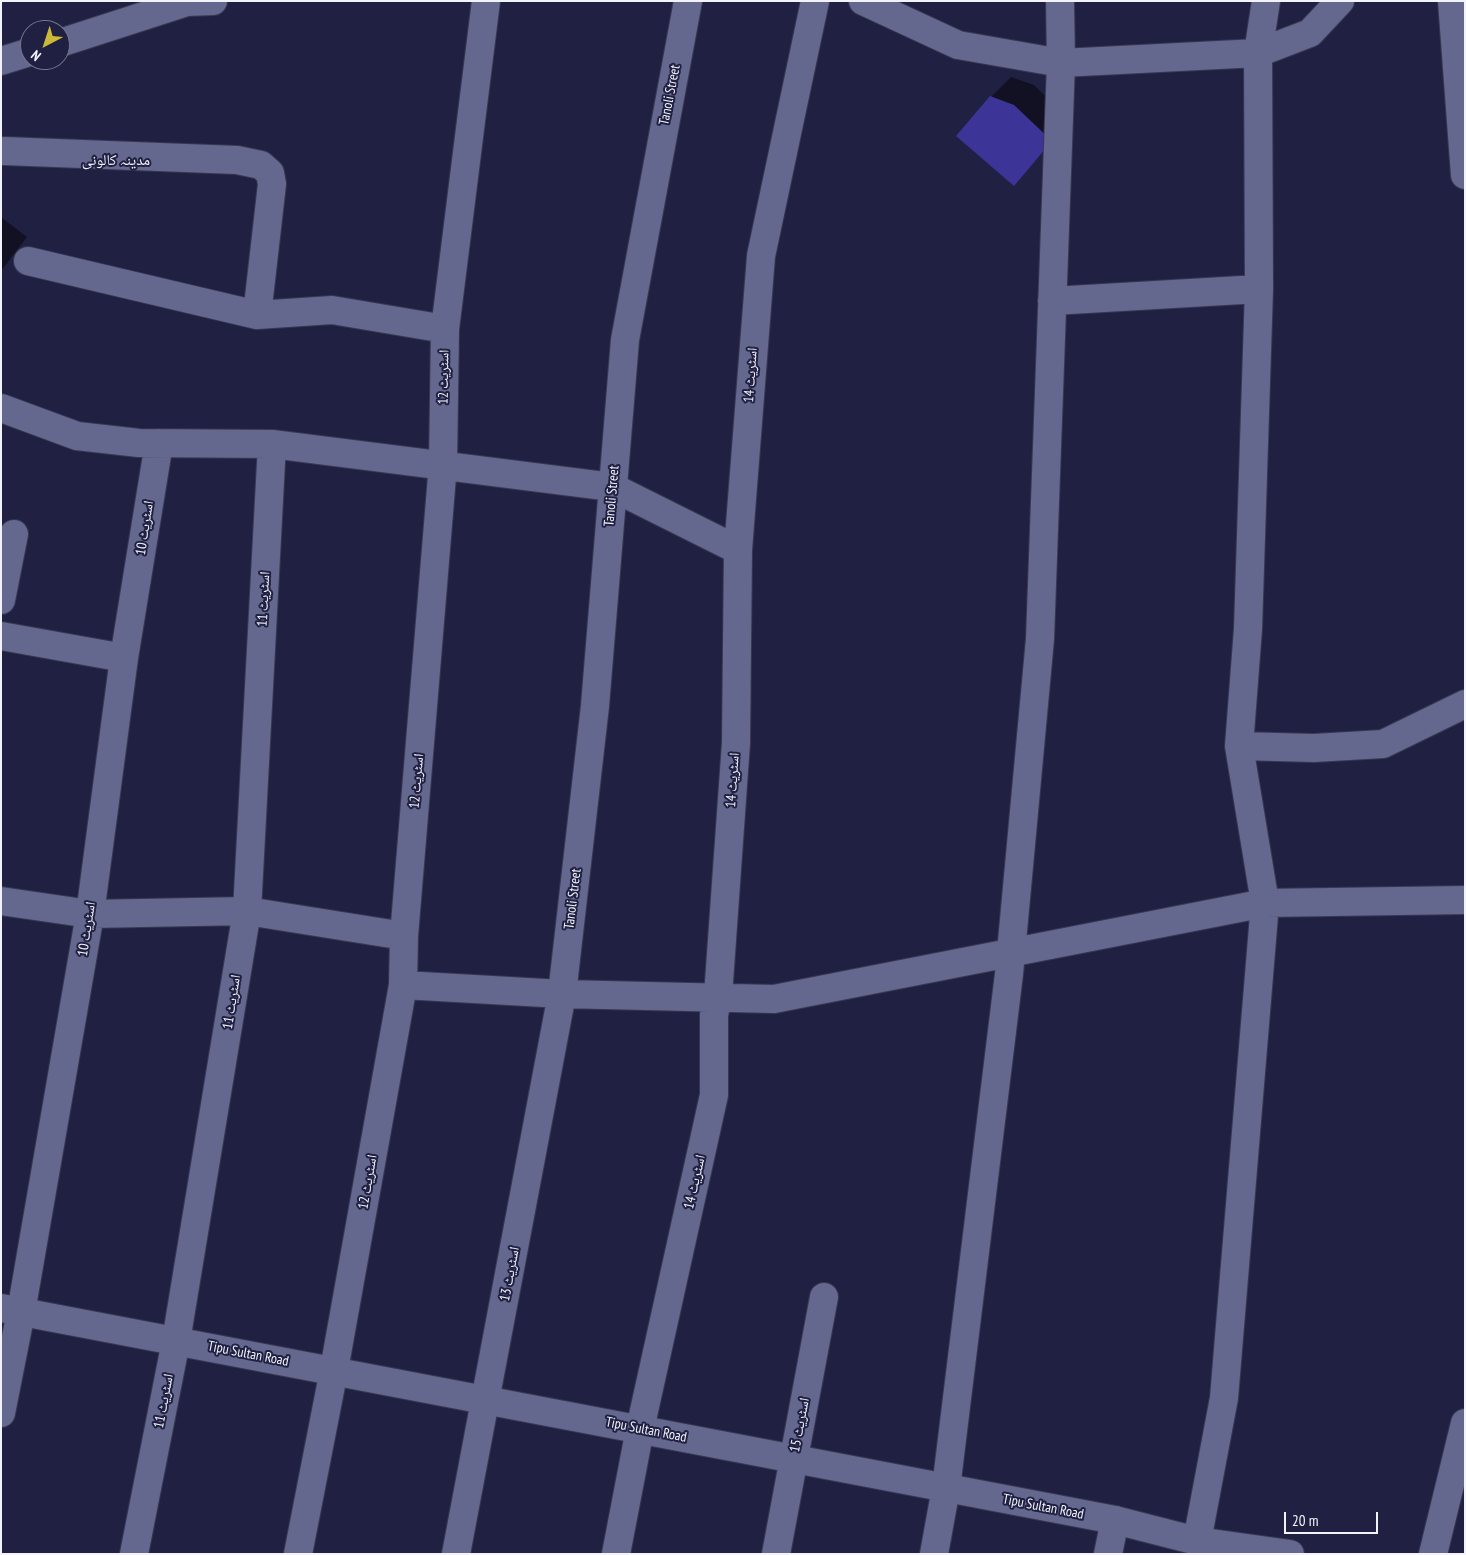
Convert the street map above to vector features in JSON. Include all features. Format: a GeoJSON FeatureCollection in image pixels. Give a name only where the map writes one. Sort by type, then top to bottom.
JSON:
{"type":"FeatureCollection","features":[{"type":"Feature","properties":{"kind":"street"},"geometry":{"type":"LineString","coordinates":[[70,40],[187,2],[213,1]]}},
{"type":"Feature","properties":{"kind":"street","name":"اسٹریٹ 12"},"geometry":{"type":"LineString","coordinates":[[298,1554],[334,1370],[403,985],[404,936],[443,464],[445,329],[486,1]]}},
{"type":"Feature","properties":{"kind":"street","name":"Tanoli Street"},"geometry":{"type":"LineString","coordinates":[[562,994],[596,706],[625,340],[688,1]]}},
{"type":"Feature","properties":{"kind":"street","name":"اسٹریٹ 14"},"geometry":{"type":"LineString","coordinates":[[616,1554],[640,1429],[714,1095],[714,1015],[718,996],[736,744],[738,550],[761,256],[815,1]]}},
{"type":"Feature","properties":{"kind":"street"},"geometry":{"type":"LineString","coordinates":[[862,1],[958,45],[1060,63],[1258,53],[1310,33],[1340,1]]}},
{"type":"Feature","properties":{"kind":"street"},"geometry":{"type":"LineString","coordinates":[[934,1554],[946,1488],[1011,951],[1040,639],[1060,63],[1060,1]]}},
{"type":"Feature","properties":{"kind":"street"},"geometry":{"type":"LineString","coordinates":[[1196,1541],[1224,1398],[1264,903],[1239,746],[1248,629],[1258,289],[1258,53],[1266,1]]}},
{"type":"Feature","properties":{"kind":"street"},"geometry":{"type":"LineString","coordinates":[[1456,3],[1465,175]]}},
{"type":"Feature","properties":{"kind":"street"},"geometry":{"type":"LineString","coordinates":[[1,61],[20,55]]}},
{"type":"Feature","properties":{"kind":"street"},"geometry":{"type":"LineString","coordinates":[[4,151],[237,160],[261,165],[270,173],[272,184],[257,315]]}},
{"type":"Feature","properties":{"kind":"street"},"geometry":{"type":"LineString","coordinates":[[28,262],[257,315],[332,310],[445,329]]}},
{"type":"Feature","properties":{"kind":"street"},"geometry":{"type":"LineString","coordinates":[[1052,300],[1258,289]]}},
{"type":"Feature","properties":{"kind":"street"},"geometry":{"type":"LineString","coordinates":[[1,408],[78,436],[139,443],[272,444],[443,464],[612,487],[738,550]]}},
{"type":"Feature","properties":{"kind":"street","name":"اسٹریٹ 10"},"geometry":{"type":"LineString","coordinates":[[1,1412],[11,1310],[90,914],[124,658],[159,442]]}},
{"type":"Feature","properties":{"kind":"street","name":"اسٹریٹ 11"},"geometry":{"type":"LineString","coordinates":[[134,1554],[176,1341],[247,911],[272,444]]}},
{"type":"Feature","properties":{"kind":"street"},"geometry":{"type":"LineString","coordinates":[[1,600],[14,534]]}},
{"type":"Feature","properties":{"kind":"street"},"geometry":{"type":"LineString","coordinates":[[1,636],[124,658]]}},
{"type":"Feature","properties":{"kind":"street"},"geometry":{"type":"LineString","coordinates":[[1239,746],[1314,748],[1382,744],[1465,704]]}},
{"type":"Feature","properties":{"kind":"street"},"geometry":{"type":"LineString","coordinates":[[403,985],[562,994],[718,996],[774,999],[1011,951],[1264,903],[1465,900]]}},
{"type":"Feature","properties":{"kind":"street"},"geometry":{"type":"LineString","coordinates":[[1,901],[90,914],[247,911],[404,936]]}},
{"type":"Feature","properties":{"kind":"street","name":"اسٹریٹ 13"},"geometry":{"type":"LineString","coordinates":[[456,1554],[562,994]]}},
{"type":"Feature","properties":{"kind":"street","name":"اسٹریٹ 15"},"geometry":{"type":"LineString","coordinates":[[776,1554],[824,1297]]}},
{"type":"Feature","properties":{"kind":"street","name":"Tipu Sultan Road"},"geometry":{"type":"LineString","coordinates":[[11,1310],[1115,1520],[1196,1541],[1290,1554]]}},
{"type":"Feature","properties":{"kind":"street"},"geometry":{"type":"LineString","coordinates":[[1433,1554],[1465,1423]]}},
{"type":"Feature","properties":{"kind":"street"},"geometry":{"type":"LineString","coordinates":[[1108,1554],[1115,1520]]}},
{"type":"Feature","properties":{"kind":"building"},"geometry":{"type":"Polygon","coordinates":[[[990,96],[1014,105],[1052,141],[1014,186],[956,136],[990,96]]]}},
{"type":"Feature","properties":{"kind":"district","name":"مدینہ کالونی"},"geometry":{"type":"Point","coordinates":[116,161]}}]}
